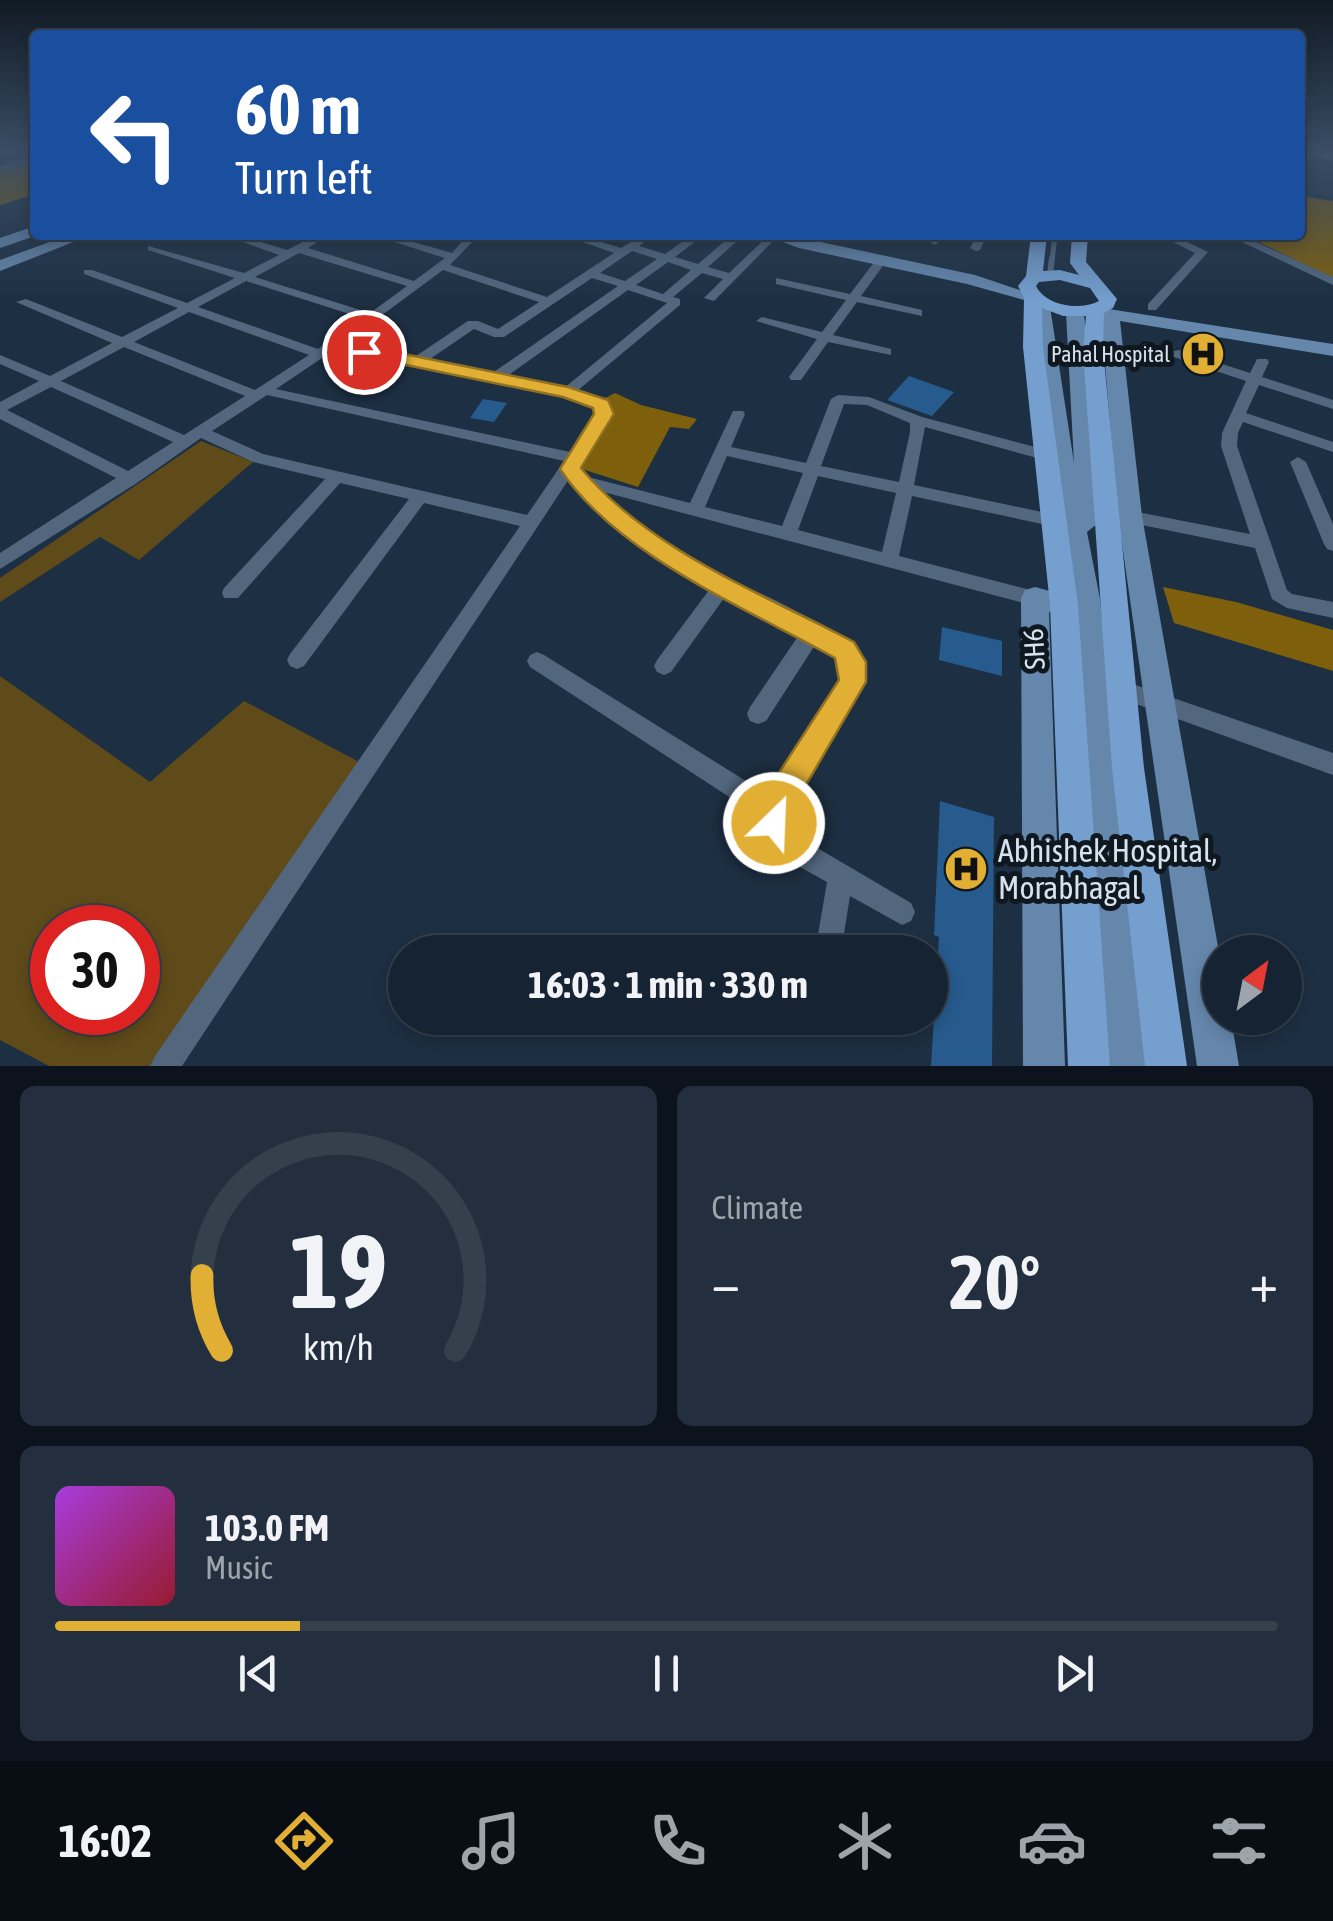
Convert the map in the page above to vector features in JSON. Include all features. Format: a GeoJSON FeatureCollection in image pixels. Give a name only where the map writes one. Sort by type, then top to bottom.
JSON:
{"type":"FeatureCollection","features":[{"type":"Feature","properties":{"kind":"main road"},"geometry":{"type":"LineString","coordinates":[[0,243],[30,233]]}},
{"type":"Feature","properties":{"kind":"main road"},"geometry":{"type":"LineString","coordinates":[[0,266],[69,240]]}},
{"type":"Feature","properties":{"kind":"main road"},"geometry":{"type":"LineString","coordinates":[[792,240],[879,263],[1040,288],[1096,303],[1152,307],[1333,337]]}},
{"type":"Feature","properties":{"kind":"main road"},"geometry":{"type":"LineString","coordinates":[[823,240],[1096,303],[1333,350]]}},
{"type":"Feature","properties":{"kind":"main road","name":"SH6"},"geometry":{"type":"LineString","coordinates":[[1039,240],[1040,288],[1033,347],[1056,521],[1088,1066]]}},
{"type":"Feature","properties":{"kind":"main road"},"geometry":{"type":"LineString","coordinates":[[1080,240],[1078,263],[1096,303],[1118,514],[1122,690],[1166,1066]]}},
{"type":"Feature","properties":{"kind":"main road"},"geometry":{"type":"LineString","coordinates":[[1040,288],[1056,427],[1062,601],[1044,1066]]}},
{"type":"Feature","properties":{"kind":"main road"},"geometry":{"type":"LineString","coordinates":[[1096,303],[1093,350],[1118,514],[1158,702],[1218,1066]]}},
{"type":"Feature","properties":{"kind":"main road"},"geometry":{"type":"LineString","coordinates":[[1096,303],[1085,442],[1062,601],[1130,1066]]}},
{"type":"Feature","properties":{"kind":"street"},"geometry":{"type":"LineString","coordinates":[[247,240],[416,284]]}},
{"type":"Feature","properties":{"kind":"street"},"geometry":{"type":"LineString","coordinates":[[0,411],[315,240]]}},
{"type":"Feature","properties":{"kind":"street"},"geometry":{"type":"LineString","coordinates":[[390,240],[548,301]]}},
{"type":"Feature","properties":{"kind":"street"},"geometry":{"type":"LineString","coordinates":[[0,562],[325,350],[447,262],[469,240]]}},
{"type":"Feature","properties":{"kind":"street"},"geometry":{"type":"LineString","coordinates":[[589,240],[731,278]]}},
{"type":"Feature","properties":{"kind":"street"},"geometry":{"type":"LineString","coordinates":[[416,362],[472,324],[499,334],[641,240]]}},
{"type":"Feature","properties":{"kind":"street"},"geometry":{"type":"LineString","coordinates":[[495,378],[693,240]]}},
{"type":"Feature","properties":{"kind":"street"},"geometry":{"type":"LineString","coordinates":[[665,298],[733,240]]}},
{"type":"Feature","properties":{"kind":"street"},"geometry":{"type":"LineString","coordinates":[[710,298],[768,240]]}},
{"type":"Feature","properties":{"kind":"street"},"geometry":{"type":"LineString","coordinates":[[976,248],[980,240]]}},
{"type":"Feature","properties":{"kind":"street"},"geometry":{"type":"LineString","coordinates":[[1152,307],[1202,252],[1175,240]]}},
{"type":"Feature","properties":{"kind":"street"},"geometry":{"type":"LineString","coordinates":[[1243,240],[1333,281]]}},
{"type":"Feature","properties":{"kind":"street"},"geometry":{"type":"LineString","coordinates":[[152,248],[372,317]]}},
{"type":"Feature","properties":{"kind":"street"},"geometry":{"type":"LineString","coordinates":[[796,377],[879,263]]}},
{"type":"Feature","properties":{"kind":"street"},"geometry":{"type":"LineString","coordinates":[[88,272],[325,350],[416,362],[568,392],[601,404],[604,414],[575,469],[531,522],[165,1066]]}},
{"type":"Feature","properties":{"kind":"street"},"geometry":{"type":"LineString","coordinates":[[568,392],[676,302],[589,273]]}},
{"type":"Feature","properties":{"kind":"street"},"geometry":{"type":"LineString","coordinates":[[780,281],[918,314]]}},
{"type":"Feature","properties":{"kind":"street"},"geometry":{"type":"LineString","coordinates":[[22,302],[121,344],[259,392],[575,469],[696,510],[1062,601]]}},
{"type":"Feature","properties":{"kind":"street"},"geometry":{"type":"LineString","coordinates":[[762,321],[886,352]]}},
{"type":"Feature","properties":{"kind":"street"},"geometry":{"type":"LineString","coordinates":[[1178,354],[1333,405]]}},
{"type":"Feature","properties":{"kind":"street"},"geometry":{"type":"LineString","coordinates":[[0,359],[50,382],[259,458],[531,522]]}},
{"type":"Feature","properties":{"kind":"street"},"geometry":{"type":"LineString","coordinates":[[1262,362],[1229,446],[1281,597],[1333,610]]}},
{"type":"Feature","properties":{"kind":"street"},"geometry":{"type":"LineString","coordinates":[[788,534],[838,399],[869,401],[916,420],[1048,456]]}},
{"type":"Feature","properties":{"kind":"street"},"geometry":{"type":"LineString","coordinates":[[0,411],[131,479]]}},
{"type":"Feature","properties":{"kind":"street"},"geometry":{"type":"LineString","coordinates":[[696,510],[738,414]]}},
{"type":"Feature","properties":{"kind":"street"},"geometry":{"type":"LineString","coordinates":[[1238,415],[1333,448]]}},
{"type":"Feature","properties":{"kind":"street"},"geometry":{"type":"LineString","coordinates":[[889,560],[918,432],[916,420]]}},
{"type":"Feature","properties":{"kind":"street"},"geometry":{"type":"LineString","coordinates":[[722,450],[904,492],[1056,521]]}},
{"type":"Feature","properties":{"kind":"street"},"geometry":{"type":"LineString","coordinates":[[1298,462],[1333,544]]}},
{"type":"Feature","properties":{"kind":"street"},"geometry":{"type":"LineString","coordinates":[[575,469],[592,496],[645,540],[845,650],[852,662],[852,682],[774,813],[778,834],[840,877],[902,912]]}},
{"type":"Feature","properties":{"kind":"street"},"geometry":{"type":"LineString","coordinates":[[231,592],[336,476]]}},
{"type":"Feature","properties":{"kind":"street"},"geometry":{"type":"LineString","coordinates":[[297,660],[420,496]]}},
{"type":"Feature","properties":{"kind":"street"},"geometry":{"type":"LineString","coordinates":[[1118,514],[1262,543]]}},
{"type":"Feature","properties":{"kind":"street"},"geometry":{"type":"LineString","coordinates":[[0,539],[18,552]]}},
{"type":"Feature","properties":{"kind":"street"},"geometry":{"type":"LineString","coordinates":[[664,666],[724,584]]}},
{"type":"Feature","properties":{"kind":"street"},"geometry":{"type":"LineString","coordinates":[[758,714],[813,631]]}},
{"type":"Feature","properties":{"kind":"street"},"geometry":{"type":"LineString","coordinates":[[537,661],[774,813]]}},
{"type":"Feature","properties":{"kind":"street"},"geometry":{"type":"LineString","coordinates":[[1122,690],[1333,764]]}},
{"type":"Feature","properties":{"kind":"street"},"geometry":{"type":"LineString","coordinates":[[831,935],[840,877]]}},
{"type":"Feature","properties":{"kind":"lane"},"geometry":{"type":"LineString","coordinates":[[1040,288],[1054,240]]}},
{"type":"Feature","properties":{"kind":"shaded area"},"geometry":{"type":"Polygon","coordinates":[[[1305,202],[1333,202],[1333,278],[1254,240],[1305,240],[1305,202]]]}},
{"type":"Feature","properties":{"kind":"shaded area"},"geometry":{"type":"Polygon","coordinates":[[[615,393],[641,405],[697,419],[689,429],[670,427],[638,487],[582,469],[614,416],[605,398],[615,393]]]}},
{"type":"Feature","properties":{"kind":"shaded area"},"geometry":{"type":"Polygon","coordinates":[[[201,441],[253,462],[139,560],[100,537],[0,602],[0,578],[201,441]]]}},
{"type":"Feature","properties":{"kind":"shaded area"},"geometry":{"type":"Polygon","coordinates":[[[1163,587],[1236,602],[1333,630],[1333,671],[1174,623],[1163,587]]]}},
{"type":"Feature","properties":{"kind":"shaded area"},"geometry":{"type":"Polygon","coordinates":[[[0,676],[150,782],[244,701],[361,763],[156,1066],[49,1066],[0,1040],[0,676]]]}},
{"type":"Feature","properties":{"kind":"building"},"geometry":{"type":"Polygon","coordinates":[[[909,376],[954,392],[932,416],[887,400],[909,376]]]}},
{"type":"Feature","properties":{"kind":"building"},"geometry":{"type":"Polygon","coordinates":[[[483,399],[507,403],[494,422],[470,418],[483,399]]]}},
{"type":"Feature","properties":{"kind":"building"},"geometry":{"type":"Polygon","coordinates":[[[942,627],[1002,641],[1002,676],[939,660],[942,627]]]}},
{"type":"Feature","properties":{"kind":"building"},"geometry":{"type":"Polygon","coordinates":[[[940,801],[994,817],[992,1066],[931,1066],[933,1035],[948,1035],[948,935],[934,935],[940,801]]]}},
{"type":"Feature","properties":{"kind":"place","name":"Pahal Hospital"},"geometry":{"type":"Point","coordinates":[1203,354]}},
{"type":"Feature","properties":{"kind":"place","name":"Abhishek Hospital, Morabhagal"},"geometry":{"type":"Point","coordinates":[966,869]}},
{"type":"Feature","properties":{"kind":"route"},"geometry":{"type":"LineString","coordinates":[[364,352],[568,392],[601,404],[604,414],[570,469],[592,496],[666,553],[845,650],[852,662],[852,682],[782,796],[774,823]]}}]}
